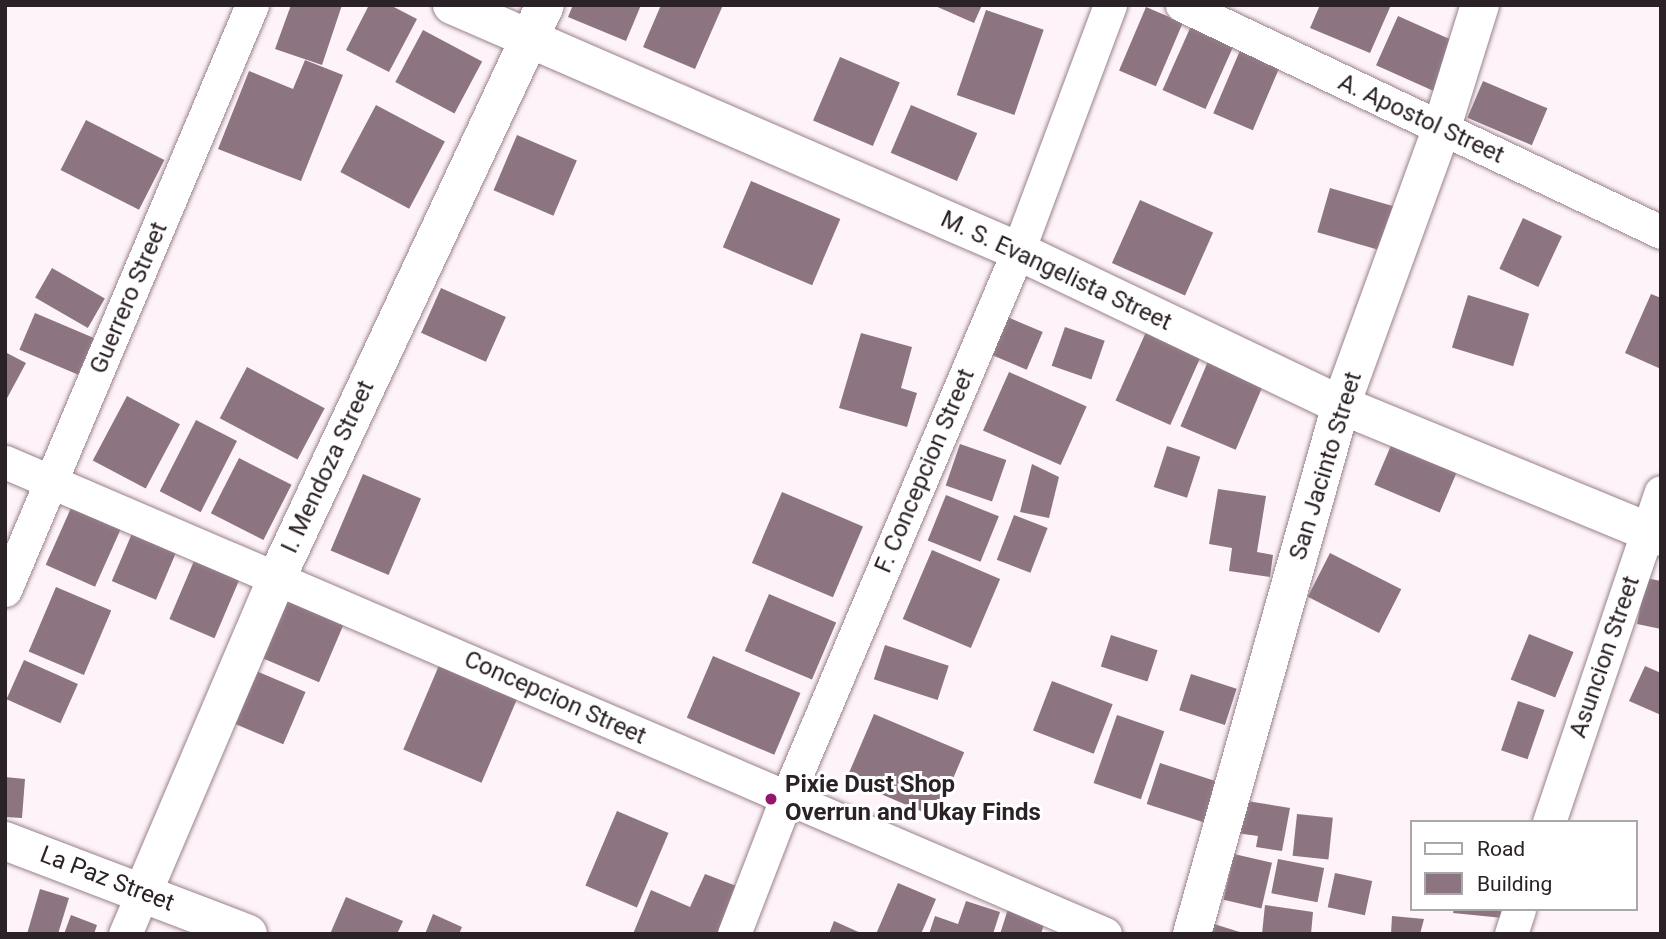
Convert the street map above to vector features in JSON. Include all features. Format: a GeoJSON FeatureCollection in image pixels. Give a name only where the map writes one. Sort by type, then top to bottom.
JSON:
{"type":"FeatureCollection","features":[{"type":"Feature","properties":{"kind":"street","name":"Guerrero Street"},"geometry":{"type":"LineString","coordinates":[[5,590],[252,5]]}},
{"type":"Feature","properties":{"kind":"street","name":"M. S. Evangelista Street"},"geometry":{"type":"LineString","coordinates":[[452,5],[1018,251],[1341,405],[1654,534]]}},
{"type":"Feature","properties":{"kind":"street","name":"I. Mendoza Street"},"geometry":{"type":"LineString","coordinates":[[125,934],[278,575],[545,5]]}},
{"type":"Feature","properties":{"kind":"street","name":"F. Concepcion Street"},"geometry":{"type":"LineString","coordinates":[[734,934],[786,799],[1018,251],[1110,5]]}},
{"type":"Feature","properties":{"kind":"street","name":"A. Apostol Street"},"geometry":{"type":"LineString","coordinates":[[1182,5],[1661,232]]}},
{"type":"Feature","properties":{"kind":"street","name":"San Jacinto Street"},"geometry":{"type":"LineString","coordinates":[[1192,934],[1341,405],[1441,130],[1480,5]]}},
{"type":"Feature","properties":{"kind":"street","name":"Concepcion Street"},"geometry":{"type":"LineString","coordinates":[[5,462],[278,575],[786,799],[1105,934]]}},
{"type":"Feature","properties":{"kind":"street","name":"Asuncion Street"},"geometry":{"type":"LineString","coordinates":[[1550,820],[1654,534],[1661,492]]}},
{"type":"Feature","properties":{"kind":"street","name":"La Paz Street"},"geometry":{"type":"LineString","coordinates":[[5,841],[248,934]]}},
{"type":"Feature","properties":{"kind":"street"},"geometry":{"type":"LineString","coordinates":[[1511,934],[1519,911]]}},
{"type":"Feature","properties":{"kind":"building"},"geometry":{"type":"Polygon","coordinates":[[[291,5],[342,5],[322,65],[275,49],[291,5]]]}},
{"type":"Feature","properties":{"kind":"building"},"geometry":{"type":"Polygon","coordinates":[[[369,5],[390,5],[417,19],[389,72],[346,50],[369,5]]]}},
{"type":"Feature","properties":{"kind":"building"},"geometry":{"type":"Polygon","coordinates":[[[573,5],[641,5],[626,41],[568,17],[573,5]]]}},
{"type":"Feature","properties":{"kind":"building"},"geometry":{"type":"Polygon","coordinates":[[[661,5],[723,5],[695,69],[643,47],[661,5]]]}},
{"type":"Feature","properties":{"kind":"building"},"geometry":{"type":"Polygon","coordinates":[[[933,5],[982,5],[974,23],[933,5]]]}},
{"type":"Feature","properties":{"kind":"building"},"geometry":{"type":"Polygon","coordinates":[[[1320,5],[1391,5],[1370,53],[1310,28],[1320,5]]]}},
{"type":"Feature","properties":{"kind":"building"},"geometry":{"type":"Polygon","coordinates":[[[1146,7],[1183,23],[1156,86],[1119,71],[1146,7]]]}},
{"type":"Feature","properties":{"kind":"building"},"geometry":{"type":"Polygon","coordinates":[[[986,10],[1044,30],[1014,115],[957,95],[986,10]]]}},
{"type":"Feature","properties":{"kind":"building"},"geometry":{"type":"Polygon","coordinates":[[[1398,16],[1460,44],[1438,93],[1376,65],[1398,16]]]}},
{"type":"Feature","properties":{"kind":"building"},"geometry":{"type":"Polygon","coordinates":[[[1191,26],[1234,45],[1205,109],[1163,90],[1191,26]]]}},
{"type":"Feature","properties":{"kind":"building"},"geometry":{"type":"Polygon","coordinates":[[[423,30],[482,61],[454,114],[395,82],[423,30]]]}},
{"type":"Feature","properties":{"kind":"building"},"geometry":{"type":"Polygon","coordinates":[[[1241,48],[1281,65],[1253,130],[1213,113],[1241,48]]]}},
{"type":"Feature","properties":{"kind":"building"},"geometry":{"type":"Polygon","coordinates":[[[840,57],[900,82],[873,146],[813,121],[840,57]]]}},
{"type":"Feature","properties":{"kind":"building"},"geometry":{"type":"Polygon","coordinates":[[[305,60],[343,75],[301,181],[218,149],[249,71],[293,89],[305,60]]]}},
{"type":"Feature","properties":{"kind":"building"},"geometry":{"type":"Polygon","coordinates":[[[1483,81],[1547,108],[1532,145],[1467,118],[1483,81]]]}},
{"type":"Feature","properties":{"kind":"building"},"geometry":{"type":"Polygon","coordinates":[[[376,105],[445,142],[409,209],[340,172],[376,105]]]}},
{"type":"Feature","properties":{"kind":"building"},"geometry":{"type":"Polygon","coordinates":[[[911,105],[977,133],[957,181],[891,153],[911,105]]]}},
{"type":"Feature","properties":{"kind":"building"},"geometry":{"type":"Polygon","coordinates":[[[86,120],[164,160],[139,210],[61,170],[86,120]]]}},
{"type":"Feature","properties":{"kind":"building"},"geometry":{"type":"Polygon","coordinates":[[[517,135],[577,160],[553,216],[494,190],[517,135]]]}},
{"type":"Feature","properties":{"kind":"building"},"geometry":{"type":"Polygon","coordinates":[[[751,181],[840,219],[812,285],[723,247],[751,181]]]}},
{"type":"Feature","properties":{"kind":"building"},"geometry":{"type":"Polygon","coordinates":[[[1330,188],[1395,207],[1383,251],[1317,232],[1330,188]]]}},
{"type":"Feature","properties":{"kind":"building"},"geometry":{"type":"Polygon","coordinates":[[[1140,200],[1213,233],[1185,296],[1112,263],[1140,200]]]}},
{"type":"Feature","properties":{"kind":"building"},"geometry":{"type":"Polygon","coordinates":[[[1523,218],[1562,236],[1538,287],[1499,269],[1523,218]]]}},
{"type":"Feature","properties":{"kind":"building"},"geometry":{"type":"Polygon","coordinates":[[[52,268],[105,298],[88,328],[35,297],[52,268]]]}},
{"type":"Feature","properties":{"kind":"building"},"geometry":{"type":"Polygon","coordinates":[[[441,288],[506,317],[486,362],[421,333],[441,288]]]}},
{"type":"Feature","properties":{"kind":"building"},"geometry":{"type":"Polygon","coordinates":[[[1651,294],[1661,298],[1661,369],[1625,353],[1651,294]]]}},
{"type":"Feature","properties":{"kind":"building"},"geometry":{"type":"Polygon","coordinates":[[[1468,295],[1529,314],[1513,366],[1452,348],[1468,295]]]}},
{"type":"Feature","properties":{"kind":"building"},"geometry":{"type":"Polygon","coordinates":[[[35,313],[94,338],[78,375],[19,350],[35,313]]]}},
{"type":"Feature","properties":{"kind":"building"},"geometry":{"type":"Polygon","coordinates":[[[1005,316],[1043,332],[1027,370],[989,354],[1005,316]]]}},
{"type":"Feature","properties":{"kind":"building"},"geometry":{"type":"Polygon","coordinates":[[[1065,327],[1105,341],[1091,379],[1052,366],[1065,327]]]}},
{"type":"Feature","properties":{"kind":"building"},"geometry":{"type":"Polygon","coordinates":[[[1146,332],[1201,356],[1170,425],[1115,401],[1146,332]]]}},
{"type":"Feature","properties":{"kind":"building"},"geometry":{"type":"Polygon","coordinates":[[[861,333],[912,347],[901,388],[917,393],[907,427],[839,408],[861,333]]]}},
{"type":"Feature","properties":{"kind":"building"},"geometry":{"type":"Polygon","coordinates":[[[5,352],[26,363],[5,402],[5,352]]]}},
{"type":"Feature","properties":{"kind":"building"},"geometry":{"type":"Polygon","coordinates":[[[1209,359],[1264,382],[1236,450],[1180,426],[1209,359]]]}},
{"type":"Feature","properties":{"kind":"building"},"geometry":{"type":"Polygon","coordinates":[[[247,367],[325,408],[297,460],[220,418],[247,367]]]}},
{"type":"Feature","properties":{"kind":"building"},"geometry":{"type":"Polygon","coordinates":[[[1009,372],[1087,407],[1061,465],[983,430],[1009,372]]]}},
{"type":"Feature","properties":{"kind":"building"},"geometry":{"type":"Polygon","coordinates":[[[127,396],[180,424],[146,489],[93,460],[127,396]]]}},
{"type":"Feature","properties":{"kind":"building"},"geometry":{"type":"Polygon","coordinates":[[[196,420],[237,441],[201,512],[160,491],[196,420]]]}},
{"type":"Feature","properties":{"kind":"building"},"geometry":{"type":"Polygon","coordinates":[[[1395,436],[1460,464],[1440,513],[1374,485],[1395,436]]]}},
{"type":"Feature","properties":{"kind":"building"},"geometry":{"type":"Polygon","coordinates":[[[960,444],[1006,460],[992,502],[946,486],[960,444]]]}},
{"type":"Feature","properties":{"kind":"building"},"geometry":{"type":"Polygon","coordinates":[[[1167,446],[1200,457],[1187,498],[1154,487],[1167,446]]]}},
{"type":"Feature","properties":{"kind":"building"},"geometry":{"type":"Polygon","coordinates":[[[239,458],[292,485],[263,540],[211,513],[239,458]]]}},
{"type":"Feature","properties":{"kind":"building"},"geometry":{"type":"Polygon","coordinates":[[[1032,464],[1059,477],[1049,518],[1020,512],[1032,464]]]}},
{"type":"Feature","properties":{"kind":"building"},"geometry":{"type":"Polygon","coordinates":[[[363,474],[421,499],[389,575],[331,550],[363,474]]]}},
{"type":"Feature","properties":{"kind":"building"},"geometry":{"type":"Polygon","coordinates":[[[1218,489],[1266,496],[1257,552],[1273,555],[1270,577],[1229,571],[1232,548],[1209,544],[1218,489]]]}},
{"type":"Feature","properties":{"kind":"building"},"geometry":{"type":"Polygon","coordinates":[[[782,492],[863,526],[833,597],[752,563],[782,492]]]}},
{"type":"Feature","properties":{"kind":"building"},"geometry":{"type":"Polygon","coordinates":[[[946,495],[999,516],[980,562],[928,540],[946,495]]]}},
{"type":"Feature","properties":{"kind":"building"},"geometry":{"type":"Polygon","coordinates":[[[75,499],[124,521],[95,587],[46,565],[75,499]]]}},
{"type":"Feature","properties":{"kind":"building"},"geometry":{"type":"Polygon","coordinates":[[[1014,515],[1048,528],[1030,573],[997,560],[1014,515]]]}},
{"type":"Feature","properties":{"kind":"building"},"geometry":{"type":"Polygon","coordinates":[[[136,524],[180,543],[156,600],[112,581],[136,524]]]}},
{"type":"Feature","properties":{"kind":"building"},"geometry":{"type":"Polygon","coordinates":[[[932,550],[1000,579],[971,648],[903,619],[932,550]]]}},
{"type":"Feature","properties":{"kind":"building"},"geometry":{"type":"Polygon","coordinates":[[[1330,553],[1401,589],[1379,633],[1308,597],[1330,553]]]}},
{"type":"Feature","properties":{"kind":"building"},"geometry":{"type":"Polygon","coordinates":[[[194,561],[239,580],[214,638],[169,619],[194,561]]]}},
{"type":"Feature","properties":{"kind":"building"},"geometry":{"type":"Polygon","coordinates":[[[1646,578],[1661,581],[1661,629],[1637,624],[1646,578]]]}},
{"type":"Feature","properties":{"kind":"building"},"geometry":{"type":"Polygon","coordinates":[[[56,587],[111,610],[84,675],[29,651],[56,587]]]}},
{"type":"Feature","properties":{"kind":"building"},"geometry":{"type":"Polygon","coordinates":[[[769,594],[836,623],[812,680],[745,651],[769,594]]]}},
{"type":"Feature","properties":{"kind":"building"},"geometry":{"type":"Polygon","coordinates":[[[282,598],[344,624],[319,682],[257,656],[282,598]]]}},
{"type":"Feature","properties":{"kind":"building"},"geometry":{"type":"Polygon","coordinates":[[[1529,634],[1574,652],[1555,697],[1511,679],[1529,634]]]}},
{"type":"Feature","properties":{"kind":"building"},"geometry":{"type":"Polygon","coordinates":[[[1111,635],[1158,650],[1147,682],[1101,666],[1111,635]]]}},
{"type":"Feature","properties":{"kind":"building"},"geometry":{"type":"Polygon","coordinates":[[[885,645],[949,666],[938,700],[874,679],[885,645]]]}},
{"type":"Feature","properties":{"kind":"building"},"geometry":{"type":"Polygon","coordinates":[[[713,656],[800,693],[774,755],[687,718],[713,656]]]}},
{"type":"Feature","properties":{"kind":"building"},"geometry":{"type":"Polygon","coordinates":[[[24,660],[78,684],[60,723],[7,699],[24,660]]]}},
{"type":"Feature","properties":{"kind":"building"},"geometry":{"type":"Polygon","coordinates":[[[440,663],[518,696],[482,783],[403,750],[440,663]]]}},
{"type":"Feature","properties":{"kind":"building"},"geometry":{"type":"Polygon","coordinates":[[[1645,666],[1661,673],[1661,715],[1629,701],[1645,666]]]}},
{"type":"Feature","properties":{"kind":"building"},"geometry":{"type":"Polygon","coordinates":[[[254,670],[306,692],[283,744],[232,722],[254,670]]]}},
{"type":"Feature","properties":{"kind":"building"},"geometry":{"type":"Polygon","coordinates":[[[1191,674],[1237,689],[1225,725],[1179,710],[1191,674]]]}},
{"type":"Feature","properties":{"kind":"building"},"geometry":{"type":"Polygon","coordinates":[[[1052,681],[1113,704],[1094,754],[1033,730],[1052,681]]]}},
{"type":"Feature","properties":{"kind":"building"},"geometry":{"type":"Polygon","coordinates":[[[1518,701],[1544,710],[1528,759],[1501,750],[1518,701]]]}},
{"type":"Feature","properties":{"kind":"building"},"geometry":{"type":"Polygon","coordinates":[[[874,714],[964,752],[936,818],[846,779],[874,714]]]}},
{"type":"Feature","properties":{"kind":"building"},"geometry":{"type":"Polygon","coordinates":[[[1117,715],[1164,731],[1141,799],[1094,783],[1117,715]]]}},
{"type":"Feature","properties":{"kind":"building"},"geometry":{"type":"Polygon","coordinates":[[[1160,763],[1220,782],[1207,823],[1147,804],[1160,763]]]}},
{"type":"Feature","properties":{"kind":"building"},"geometry":{"type":"Polygon","coordinates":[[[5,777],[25,779],[22,818],[5,817],[5,777]]]}},
{"type":"Feature","properties":{"kind":"building"},"geometry":{"type":"Polygon","coordinates":[[[1241,800],[1290,808],[1282,851],[1256,847],[1258,836],[1236,833],[1241,800]]]}},
{"type":"Feature","properties":{"kind":"building"},"geometry":{"type":"Polygon","coordinates":[[[617,811],[669,833],[637,907],[585,886],[617,811]]]}},
{"type":"Feature","properties":{"kind":"building"},"geometry":{"type":"Polygon","coordinates":[[[1297,814],[1333,818],[1328,860],[1293,856],[1297,814]]]}},
{"type":"Feature","properties":{"kind":"building"},"geometry":{"type":"Polygon","coordinates":[[[1234,854],[1272,863],[1261,909],[1223,900],[1234,854]]]}},
{"type":"Feature","properties":{"kind":"building"},"geometry":{"type":"Polygon","coordinates":[[[1278,859],[1324,868],[1317,902],[1271,893],[1278,859]]]}},
{"type":"Feature","properties":{"kind":"building"},"geometry":{"type":"Polygon","coordinates":[[[1335,873],[1372,881],[1365,915],[1328,907],[1335,873]]]}},
{"type":"Feature","properties":{"kind":"building"},"geometry":{"type":"Polygon","coordinates":[[[705,874],[739,887],[720,934],[633,934],[651,890],[690,907],[705,874]]]}},
{"type":"Feature","properties":{"kind":"building"},"geometry":{"type":"Polygon","coordinates":[[[898,883],[936,899],[921,934],[876,934],[898,883]]]}},
{"type":"Feature","properties":{"kind":"building"},"geometry":{"type":"Polygon","coordinates":[[[40,889],[69,898],[58,934],[27,934],[40,889]]]}},
{"type":"Feature","properties":{"kind":"building"},"geometry":{"type":"Polygon","coordinates":[[[346,897],[403,921],[397,934],[330,934],[346,897]]]}},
{"type":"Feature","properties":{"kind":"building"},"geometry":{"type":"Polygon","coordinates":[[[966,901],[1000,912],[993,934],[929,934],[935,916],[958,924],[966,901]]]}},
{"type":"Feature","properties":{"kind":"building"},"geometry":{"type":"Polygon","coordinates":[[[1265,905],[1313,912],[1311,934],[1262,934],[1265,905]]]}},
{"type":"Feature","properties":{"kind":"building"},"geometry":{"type":"Polygon","coordinates":[[[1008,909],[1045,921],[1041,934],[1000,934],[1008,909]]]}},
{"type":"Feature","properties":{"kind":"building"},"geometry":{"type":"Polygon","coordinates":[[[1454,911],[1504,911],[1503,918],[1454,911]]]}},
{"type":"Feature","properties":{"kind":"building"},"geometry":{"type":"Polygon","coordinates":[[[433,914],[462,927],[459,934],[425,934],[433,914]]]}},
{"type":"Feature","properties":{"kind":"building"},"geometry":{"type":"Polygon","coordinates":[[[71,915],[97,925],[94,934],[64,934],[71,915]]]}},
{"type":"Feature","properties":{"kind":"building"},"geometry":{"type":"Polygon","coordinates":[[[1392,916],[1424,919],[1420,934],[1391,934],[1392,916]]]}},
{"type":"Feature","properties":{"kind":"building"},"geometry":{"type":"Polygon","coordinates":[[[834,921],[863,934],[829,934],[834,921]]]}},
{"type":"Feature","properties":{"kind":"building"},"geometry":{"type":"Polygon","coordinates":[[[1214,924],[1243,933],[1243,934],[1211,934],[1214,924]]]}},
{"type":"Feature","properties":{"kind":"place","name":"Pixie Dust Shop Overrun and Ukay Finds"},"geometry":{"type":"Point","coordinates":[771,799]}}]}
